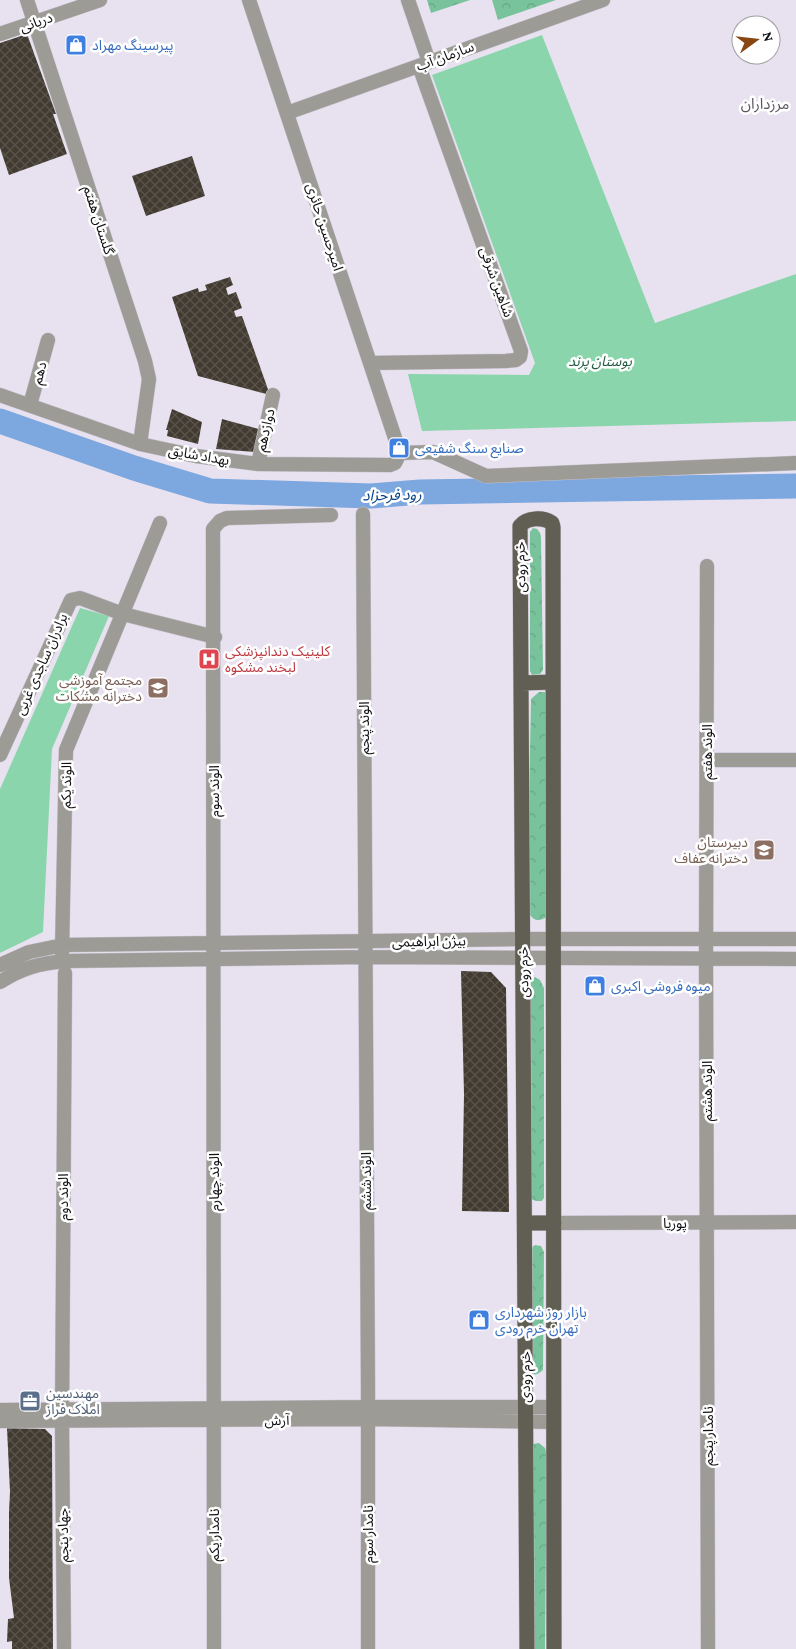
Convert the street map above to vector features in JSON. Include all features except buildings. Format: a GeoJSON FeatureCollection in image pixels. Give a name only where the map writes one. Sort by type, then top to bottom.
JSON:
{"type":"FeatureCollection","features":[{"type":"Feature","properties":{"kind":"main road","name":"خرم رودی"},"geometry":{"type":"LineString","coordinates":[[527,1649],[520,526],[523,522],[536,519],[549,520],[553,527],[554,1649]]}},
{"type":"Feature","properties":{"kind":"main road"},"geometry":{"type":"LineString","coordinates":[[522,683],[553,682]]}},
{"type":"Feature","properties":{"kind":"main road"},"geometry":{"type":"LineString","coordinates":[[525,1223],[554,1223]]}},
{"type":"Feature","properties":{"kind":"street","name":"گلستان هفتم"},"geometry":{"type":"LineString","coordinates":[[27,0],[145,361],[149,379],[140,444]]}},
{"type":"Feature","properties":{"kind":"street","name":"دریانی"},"geometry":{"type":"LineString","coordinates":[[0,34],[100,0]]}},
{"type":"Feature","properties":{"kind":"street","name":"امیرحسین حائری"},"geometry":{"type":"LineString","coordinates":[[249,0],[400,453]]}},
{"type":"Feature","properties":{"kind":"street","name":"شاهین شرقی"},"geometry":{"type":"LineString","coordinates":[[370,362],[506,361],[516,360],[520,357],[521,350],[424,64],[408,0]]}},
{"type":"Feature","properties":{"kind":"street","name":"سازمان آب"},"geometry":{"type":"LineString","coordinates":[[287,113],[424,64],[572,5],[603,0]]}},
{"type":"Feature","properties":{"kind":"street","name":"دهم"},"geometry":{"type":"LineString","coordinates":[[30,405],[48,340]]}},
{"type":"Feature","properties":{"kind":"street","name":"بهداد شایق"},"geometry":{"type":"LineString","coordinates":[[0,394],[140,444],[196,456],[258,464],[390,465],[395,463],[400,453]]}},
{"type":"Feature","properties":{"kind":"street","name":"دوازدهم"},"geometry":{"type":"LineString","coordinates":[[258,464],[273,395]]}},
{"type":"Feature","properties":{"kind":"street"},"geometry":{"type":"LineString","coordinates":[[400,453],[433,452],[486,476],[796,462]]}},
{"type":"Feature","properties":{"kind":"street","name":"الوند سوم"},"geometry":{"type":"LineString","coordinates":[[213,944],[213,529],[220,521],[227,518],[331,514]]}},
{"type":"Feature","properties":{"kind":"street","name":"الوند پنجم"},"geometry":{"type":"LineString","coordinates":[[363,514],[364,942]]}},
{"type":"Feature","properties":{"kind":"street","name":"الوند یکم"},"geometry":{"type":"LineString","coordinates":[[64,965],[66,750],[160,523]]}},
{"type":"Feature","properties":{"kind":"street","name":"الوند هفتم"},"geometry":{"type":"LineString","coordinates":[[706,958],[707,566]]}},
{"type":"Feature","properties":{"kind":"street","name":"برادران ساجدی غربی"},"geometry":{"type":"LineString","coordinates":[[0,755],[71,600],[80,598],[123,614]]}},
{"type":"Feature","properties":{"kind":"street"},"geometry":{"type":"LineString","coordinates":[[123,614],[214,637]]}},
{"type":"Feature","properties":{"kind":"street"},"geometry":{"type":"LineString","coordinates":[[707,760],[796,760]]}},
{"type":"Feature","properties":{"kind":"street","name":"بیژن ابراهیمی"},"geometry":{"type":"LineString","coordinates":[[0,966],[29,952],[63,945],[522,939],[796,939]]}},
{"type":"Feature","properties":{"kind":"street","name":"الوند ششم"},"geometry":{"type":"LineString","coordinates":[[364,942],[368,1413]]}},
{"type":"Feature","properties":{"kind":"street","name":"الوند چهارم"},"geometry":{"type":"LineString","coordinates":[[213,944],[214,1415]]}},
{"type":"Feature","properties":{"kind":"street","name":"بیژن ابراهیمی"},"geometry":{"type":"LineString","coordinates":[[0,982],[16,972],[48,962],[64,965],[213,959],[365,957],[796,959]]}},
{"type":"Feature","properties":{"kind":"street","name":"الوند هشتم"},"geometry":{"type":"LineString","coordinates":[[706,958],[707,1222]]}},
{"type":"Feature","properties":{"kind":"street","name":"الوند دوم"},"geometry":{"type":"LineString","coordinates":[[62,1415],[64,965]]}},
{"type":"Feature","properties":{"kind":"street","name":"نامدار پنجم"},"geometry":{"type":"LineString","coordinates":[[707,1222],[708,1649]]}},
{"type":"Feature","properties":{"kind":"street","name":"پوریا"},"geometry":{"type":"LineString","coordinates":[[554,1223],[796,1222]]}},
{"type":"Feature","properties":{"kind":"street","name":"آرش"},"geometry":{"type":"LineString","coordinates":[[0,1410],[62,1415],[368,1413],[554,1415]]}},
{"type":"Feature","properties":{"kind":"street","name":"نامدار سوم"},"geometry":{"type":"LineString","coordinates":[[368,1413],[368,1649]]}},
{"type":"Feature","properties":{"kind":"street","name":"آرش"},"geometry":{"type":"LineString","coordinates":[[0,1421],[62,1415]]}},
{"type":"Feature","properties":{"kind":"street","name":"جهاد پنجم"},"geometry":{"type":"LineString","coordinates":[[62,1415],[64,1649]]}},
{"type":"Feature","properties":{"kind":"street","name":"نامدار یکم"},"geometry":{"type":"LineString","coordinates":[[214,1415],[214,1649]]}},
{"type":"Feature","properties":{"kind":"green space"},"geometry":{"type":"Polygon","coordinates":[[[427,0],[470,0],[431,13],[427,0]]]}},
{"type":"Feature","properties":{"kind":"green space"},"geometry":{"type":"Polygon","coordinates":[[[492,0],[556,0],[498,20],[492,0]]]}},
{"type":"Feature","properties":{"kind":"green space","name":"بوستان پرند"},"geometry":{"type":"Polygon","coordinates":[[[542,35],[655,323],[796,274],[796,421],[422,431],[408,374],[529,375],[535,363],[432,75],[542,35]]]}},
{"type":"Feature","properties":{"kind":"green space"},"geometry":{"type":"Polygon","coordinates":[[[533,528],[537,529],[541,538],[543,670],[540,674],[532,675],[530,671],[530,532],[533,528]]]}},
{"type":"Feature","properties":{"kind":"green space"},"geometry":{"type":"Polygon","coordinates":[[[80,608],[109,616],[52,749],[43,932],[0,953],[0,789],[80,608]]]}},
{"type":"Feature","properties":{"kind":"green space"},"geometry":{"type":"Polygon","coordinates":[[[539,692],[545,692],[548,697],[548,916],[541,920],[536,920],[531,917],[527,910],[531,699],[539,692]]]}},
{"type":"Feature","properties":{"kind":"green space"},"geometry":{"type":"Polygon","coordinates":[[[535,977],[540,980],[544,988],[544,1198],[542,1201],[531,1199],[530,984],[531,979],[535,977]]]}},
{"type":"Feature","properties":{"kind":"green space"},"geometry":{"type":"Polygon","coordinates":[[[535,1245],[541,1246],[544,1252],[543,1370],[535,1374],[530,1373],[530,1249],[535,1245]]]}},
{"type":"Feature","properties":{"kind":"green space"},"geometry":{"type":"Polygon","coordinates":[[[539,1443],[545,1448],[547,1455],[545,1649],[531,1649],[533,1444],[539,1443]]]}},
{"type":"Feature","properties":{"kind":"waterway","name":"رود فرحزاد"},"geometry":{"type":"LineString","coordinates":[[0,421],[134,468],[210,491],[371,496],[420,492],[796,486]]}},
{"type":"Feature","properties":{"kind":"place","name":"پیرسینگ‌ مهراد"},"geometry":{"type":"Point","coordinates":[76,45]}},
{"type":"Feature","properties":{"kind":"place","name":"صنایع سنگ شفیعی"},"geometry":{"type":"Point","coordinates":[399,448]}},
{"type":"Feature","properties":{"kind":"place","name":"کلینیک دندانپزشکی لبخند مشکوه"},"geometry":{"type":"Point","coordinates":[209,659]}},
{"type":"Feature","properties":{"kind":"place","name":"مجتمع آموزشی دخترانه مشکات"},"geometry":{"type":"Point","coordinates":[158,688]}},
{"type":"Feature","properties":{"kind":"place","name":"دبیرستان دخترانه عفاف"},"geometry":{"type":"Point","coordinates":[764,850]}},
{"type":"Feature","properties":{"kind":"place","name":"میوه فروشی اکبری"},"geometry":{"type":"Point","coordinates":[595,986]}},
{"type":"Feature","properties":{"kind":"place","name":"بازار روز شهرداری تهران خرم رودی"},"geometry":{"type":"Point","coordinates":[479,1320]}},
{"type":"Feature","properties":{"kind":"place","name":"مهندسین املاک فراز"},"geometry":{"type":"Point","coordinates":[30,1401]}},
{"type":"Feature","properties":{"kind":"district","name":"مرزداران"},"geometry":{"type":"Point","coordinates":[765,104]}}]}
